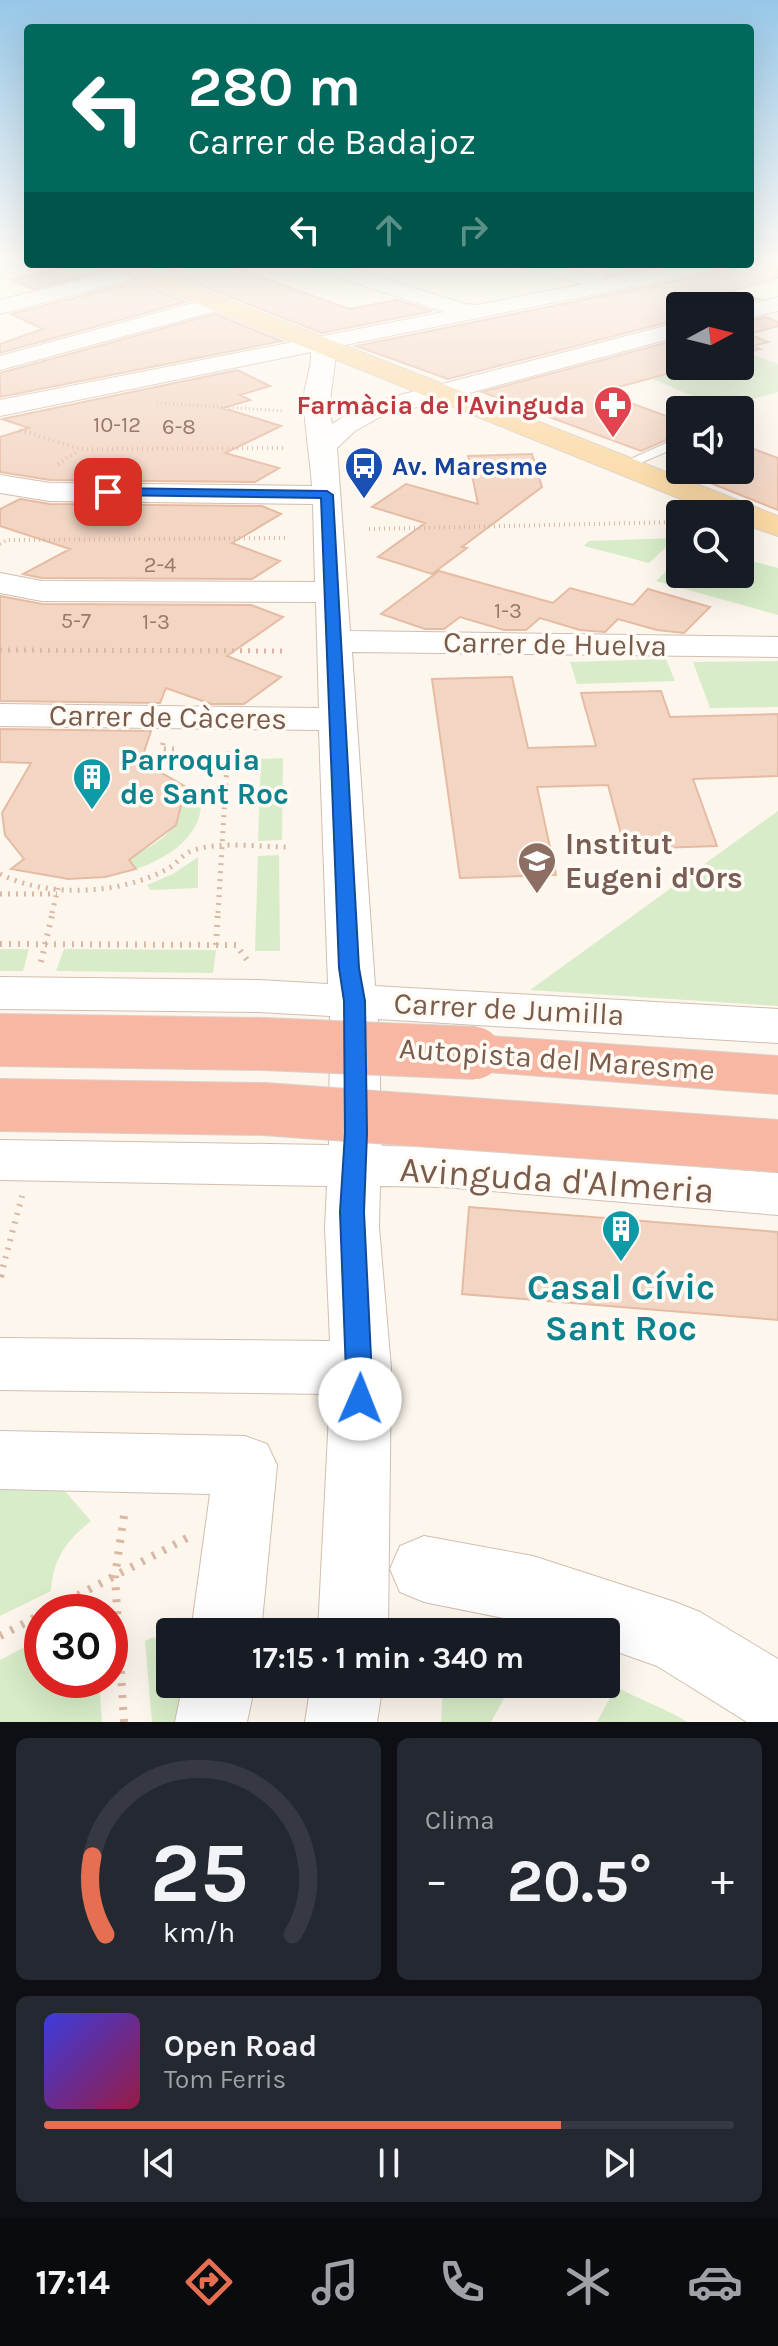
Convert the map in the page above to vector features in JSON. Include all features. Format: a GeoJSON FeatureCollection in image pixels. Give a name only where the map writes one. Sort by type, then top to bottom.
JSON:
{"type":"FeatureCollection","features":[{"type":"Feature","properties":{"kind":"highway","name":"Autopista del Maresme"},"geometry":{"type":"LineString","coordinates":[[0,1040],[264,1044],[475,1053],[778,1075]]}},
{"type":"Feature","properties":{"kind":"highway"},"geometry":{"type":"LineString","coordinates":[[0,1105],[264,1109],[778,1146]]}},
{"type":"Feature","properties":{"kind":"main road"},"geometry":{"type":"LineString","coordinates":[[304,337],[778,527]]}},
{"type":"Feature","properties":{"kind":"street"},"geometry":{"type":"LineString","coordinates":[[0,363],[94,337]]}},
{"type":"Feature","properties":{"kind":"street"},"geometry":{"type":"LineString","coordinates":[[7,418],[249,358],[360,337]]}},
{"type":"Feature","properties":{"kind":"street"},"geometry":{"type":"LineString","coordinates":[[323,446],[346,425],[371,411],[439,390],[647,337]]}},
{"type":"Feature","properties":{"kind":"street"},"geometry":{"type":"LineString","coordinates":[[323,345],[324,365],[317,389],[317,415],[327,495],[349,968],[354,1001],[356,1133],[352,1227],[361,1368],[353,1618]]}},
{"type":"Feature","properties":{"kind":"street"},"geometry":{"type":"LineString","coordinates":[[249,358],[291,373],[317,389],[371,411]]}},
{"type":"Feature","properties":{"kind":"street"},"geometry":{"type":"LineString","coordinates":[[0,484],[50,492],[327,495]]}},
{"type":"Feature","properties":{"kind":"street"},"geometry":{"type":"LineString","coordinates":[[0,583],[42,591],[330,592]]}},
{"type":"Feature","properties":{"kind":"street","name":"Carrer de Huelva"},"geometry":{"type":"LineString","coordinates":[[333,641],[778,647]]}},
{"type":"Feature","properties":{"kind":"street","name":"Carrer de Càceres"},"geometry":{"type":"LineString","coordinates":[[0,715],[336,719]]}},
{"type":"Feature","properties":{"kind":"street","name":"Carrer de Jumilla"},"geometry":{"type":"LineString","coordinates":[[19,984],[778,1026]]}},
{"type":"Feature","properties":{"kind":"street","name":"Avinguda d'Almeria"},"geometry":{"type":"LineString","coordinates":[[12,1173],[250,1163],[443,1167],[778,1194]]}},
{"type":"Feature","properties":{"kind":"street"},"geometry":{"type":"LineString","coordinates":[[0,1364],[361,1368]]}},
{"type":"Feature","properties":{"kind":"street"},"geometry":{"type":"LineString","coordinates":[[0,1460],[245,1465],[228,1618]]}},
{"type":"Feature","properties":{"kind":"street"},"geometry":{"type":"LineString","coordinates":[[424,1569],[533,1590],[675,1637],[778,1700]]}},
{"type":"Feature","properties":{"kind":"street"},"geometry":{"type":"LineString","coordinates":[[211,1722],[216,1698]]}},
{"type":"Feature","properties":{"kind":"street"},"geometry":{"type":"LineString","coordinates":[[341,1722],[345,1698]]}},
{"type":"Feature","properties":{"kind":"lane"},"geometry":{"type":"LineString","coordinates":[[624,465],[666,447]]}},
{"type":"Feature","properties":{"kind":"path"},"geometry":{"type":"LineString","coordinates":[[158,404],[284,411]]}},
{"type":"Feature","properties":{"kind":"path"},"geometry":{"type":"LineString","coordinates":[[7,418],[80,449],[284,448]]}},
{"type":"Feature","properties":{"kind":"path"},"geometry":{"type":"LineString","coordinates":[[369,529],[666,522]]}},
{"type":"Feature","properties":{"kind":"path"},"geometry":{"type":"LineString","coordinates":[[0,544],[7,540],[286,538]]}},
{"type":"Feature","properties":{"kind":"path"},"geometry":{"type":"LineString","coordinates":[[0,650],[286,651]]}},
{"type":"Feature","properties":{"kind":"path"},"geometry":{"type":"LineString","coordinates":[[216,945],[228,748]]}},
{"type":"Feature","properties":{"kind":"path"},"geometry":{"type":"LineString","coordinates":[[0,894],[96,888],[125,882],[171,867],[192,850],[287,847]]}},
{"type":"Feature","properties":{"kind":"path"},"geometry":{"type":"LineString","coordinates":[[0,874],[32,886],[58,891]]}},
{"type":"Feature","properties":{"kind":"path"},"geometry":{"type":"LineString","coordinates":[[19,984],[46,944],[58,891]]}},
{"type":"Feature","properties":{"kind":"path"},"geometry":{"type":"LineString","coordinates":[[0,944],[236,945],[252,966]]}},
{"type":"Feature","properties":{"kind":"path"},"geometry":{"type":"LineString","coordinates":[[0,1277],[12,1173]]}},
{"type":"Feature","properties":{"kind":"path"},"geometry":{"type":"LineString","coordinates":[[124,1722],[115,1576],[133,1463]]}},
{"type":"Feature","properties":{"kind":"path"},"geometry":{"type":"LineString","coordinates":[[80,1594],[240,1510]]}},
{"type":"Feature","properties":{"kind":"path"},"geometry":{"type":"LineString","coordinates":[[0,1636],[24,1623]]}},
{"type":"Feature","properties":{"kind":"green space"},"geometry":{"type":"Polygon","coordinates":[[[754,355],[778,364],[778,392],[754,399],[754,396],[692,396],[653,379],[666,375],[666,380],[754,380],[754,355]]]}},
{"type":"Feature","properties":{"kind":"green space"},"geometry":{"type":"Polygon","coordinates":[[[666,538],[666,547],[649,563],[584,546],[589,541],[666,538]]]}},
{"type":"Feature","properties":{"kind":"green space"},"geometry":{"type":"Polygon","coordinates":[[[754,562],[778,568],[778,615],[681,588],[754,588],[754,562]]]}},
{"type":"Feature","properties":{"kind":"green space"},"geometry":{"type":"Polygon","coordinates":[[[666,571],[666,584],[656,581],[666,571]]]}},
{"type":"Feature","properties":{"kind":"green space"},"geometry":{"type":"Polygon","coordinates":[[[666,659],[675,681],[577,684],[570,662],[666,659]]]}},
{"type":"Feature","properties":{"kind":"green space"},"geometry":{"type":"Polygon","coordinates":[[[778,661],[778,707],[710,708],[693,662],[778,661]]]}},
{"type":"Feature","properties":{"kind":"green space"},"geometry":{"type":"Polygon","coordinates":[[[283,758],[282,840],[258,841],[261,759],[283,758]]]}},
{"type":"Feature","properties":{"kind":"green space"},"geometry":{"type":"Polygon","coordinates":[[[179,791],[201,795],[201,809],[191,833],[173,851],[136,869],[127,857],[149,847],[168,833],[179,814],[179,791]]]}},
{"type":"Feature","properties":{"kind":"green space"},"geometry":{"type":"Polygon","coordinates":[[[778,811],[778,1006],[530,990],[778,811]]]}},
{"type":"Feature","properties":{"kind":"green space"},"geometry":{"type":"Polygon","coordinates":[[[279,855],[280,951],[255,951],[258,856],[279,855]]]}},
{"type":"Feature","properties":{"kind":"green space"},"geometry":{"type":"Polygon","coordinates":[[[198,857],[198,888],[151,890],[147,885],[173,874],[198,857]]]}},
{"type":"Feature","properties":{"kind":"green space"},"geometry":{"type":"Polygon","coordinates":[[[0,949],[29,949],[23,971],[0,971],[0,949]]]}},
{"type":"Feature","properties":{"kind":"green space"},"geometry":{"type":"Polygon","coordinates":[[[64,949],[216,950],[213,973],[56,971],[64,949]]]}},
{"type":"Feature","properties":{"kind":"green space"},"geometry":{"type":"Polygon","coordinates":[[[0,1465],[43,1466],[91,1521],[62,1552],[51,1591],[24,1594],[24,1604],[0,1616],[0,1465]]]}},
{"type":"Feature","properties":{"kind":"green space"},"geometry":{"type":"Polygon","coordinates":[[[156,1639],[156,1698],[210,1698],[206,1722],[152,1722],[145,1641],[156,1639]]]}},
{"type":"Feature","properties":{"kind":"green space"},"geometry":{"type":"Polygon","coordinates":[[[24,1647],[24,1698],[100,1698],[102,1722],[0,1722],[0,1660],[24,1647]]]}},
{"type":"Feature","properties":{"kind":"green space"},"geometry":{"type":"Polygon","coordinates":[[[620,1688],[687,1722],[597,1722],[610,1698],[620,1698],[620,1688]]]}},
{"type":"Feature","properties":{"kind":"green space"},"geometry":{"type":"Polygon","coordinates":[[[442,1698],[504,1698],[491,1722],[441,1722],[442,1698]]]}},
{"type":"Feature","properties":{"kind":"building"},"geometry":{"type":"Polygon","coordinates":[[[19,337],[57,337],[0,353],[0,344],[19,337]]]}},
{"type":"Feature","properties":{"kind":"building"},"geometry":{"type":"Polygon","coordinates":[[[130,337],[273,337],[282,341],[0,397],[0,373],[130,337]]]}},
{"type":"Feature","properties":{"kind":"building"},"geometry":{"type":"Polygon","coordinates":[[[398,337],[609,337],[448,379],[356,346],[398,337]]]}},
{"type":"Feature","properties":{"kind":"building"},"geometry":{"type":"Polygon","coordinates":[[[754,337],[757,337],[768,342],[754,346],[754,337]]]}},
{"type":"Feature","properties":{"kind":"building"},"geometry":{"type":"Polygon","coordinates":[[[666,343],[666,374],[600,392],[666,416],[666,440],[641,451],[482,392],[666,343]]]}},
{"type":"Feature","properties":{"kind":"building"},"geometry":{"type":"Polygon","coordinates":[[[237,370],[270,386],[240,395],[250,400],[223,408],[281,426],[225,453],[279,468],[255,482],[50,480],[0,472],[0,437],[29,428],[2,419],[237,370]]]}},
{"type":"Feature","properties":{"kind":"building"},"geometry":{"type":"Polygon","coordinates":[[[754,449],[778,458],[778,510],[713,484],[754,484],[754,449]]]}},
{"type":"Feature","properties":{"kind":"building"},"geometry":{"type":"Polygon","coordinates":[[[532,454],[542,487],[462,547],[467,548],[432,574],[378,557],[425,523],[372,507],[406,484],[478,504],[468,456],[532,454]]]}},
{"type":"Feature","properties":{"kind":"building"},"geometry":{"type":"Polygon","coordinates":[[[20,499],[50,504],[262,506],[281,514],[232,543],[280,561],[252,579],[42,578],[23,574],[70,549],[0,526],[0,509],[20,499]]]}},
{"type":"Feature","properties":{"kind":"building"},"geometry":{"type":"Polygon","coordinates":[[[439,571],[553,603],[570,588],[633,605],[648,589],[710,607],[684,633],[657,630],[618,619],[605,632],[580,630],[540,618],[526,630],[504,630],[460,617],[444,629],[425,629],[381,614],[439,571]]]}},
{"type":"Feature","properties":{"kind":"building"},"geometry":{"type":"Polygon","coordinates":[[[0,596],[42,604],[251,605],[283,617],[227,656],[281,677],[244,704],[211,704],[166,688],[160,703],[0,701],[0,596]]]}},
{"type":"Feature","properties":{"kind":"building"},"geometry":{"type":"Polygon","coordinates":[[[512,677],[528,748],[596,746],[581,693],[661,691],[670,717],[778,714],[778,776],[693,779],[717,846],[625,849],[608,785],[537,787],[556,875],[460,878],[432,679],[512,677]]]}},
{"type":"Feature","properties":{"kind":"building","name":"Parroquia de Sant Roc"},"geometry":{"type":"Polygon","coordinates":[[[0,729],[151,731],[141,761],[186,787],[176,825],[129,860],[136,869],[105,877],[68,879],[11,869],[24,859],[5,835],[2,813],[31,763],[0,762],[0,729]]]}},
{"type":"Feature","properties":{"kind":"building","name":"Casal Cívic Sant Roc"},"geometry":{"type":"Polygon","coordinates":[[[469,1207],[778,1232],[778,1320],[462,1294],[469,1207]]]}},
{"type":"Feature","properties":{"kind":"place","name":"Farmàcia de l'Avinguda"},"geometry":{"type":"Point","coordinates":[613,439]}},
{"type":"Feature","properties":{"kind":"place","name":"Av. Maresme"},"geometry":{"type":"Point","coordinates":[364,500]}},
{"type":"Feature","properties":{"kind":"place","name":"Parroquia de Sant Roc"},"geometry":{"type":"Point","coordinates":[92,811]}},
{"type":"Feature","properties":{"kind":"place","name":"Institut Eugeni d'Ors"},"geometry":{"type":"Point","coordinates":[537,895]}},
{"type":"Feature","properties":{"kind":"place","name":"Casal Cívic Sant Roc"},"geometry":{"type":"Point","coordinates":[621,1263]}},
{"type":"Feature","properties":{"kind":"route"},"geometry":{"type":"LineString","coordinates":[[108,492],[327,495],[349,968],[354,1001],[356,1133],[352,1212],[360,1399]]}}]}
